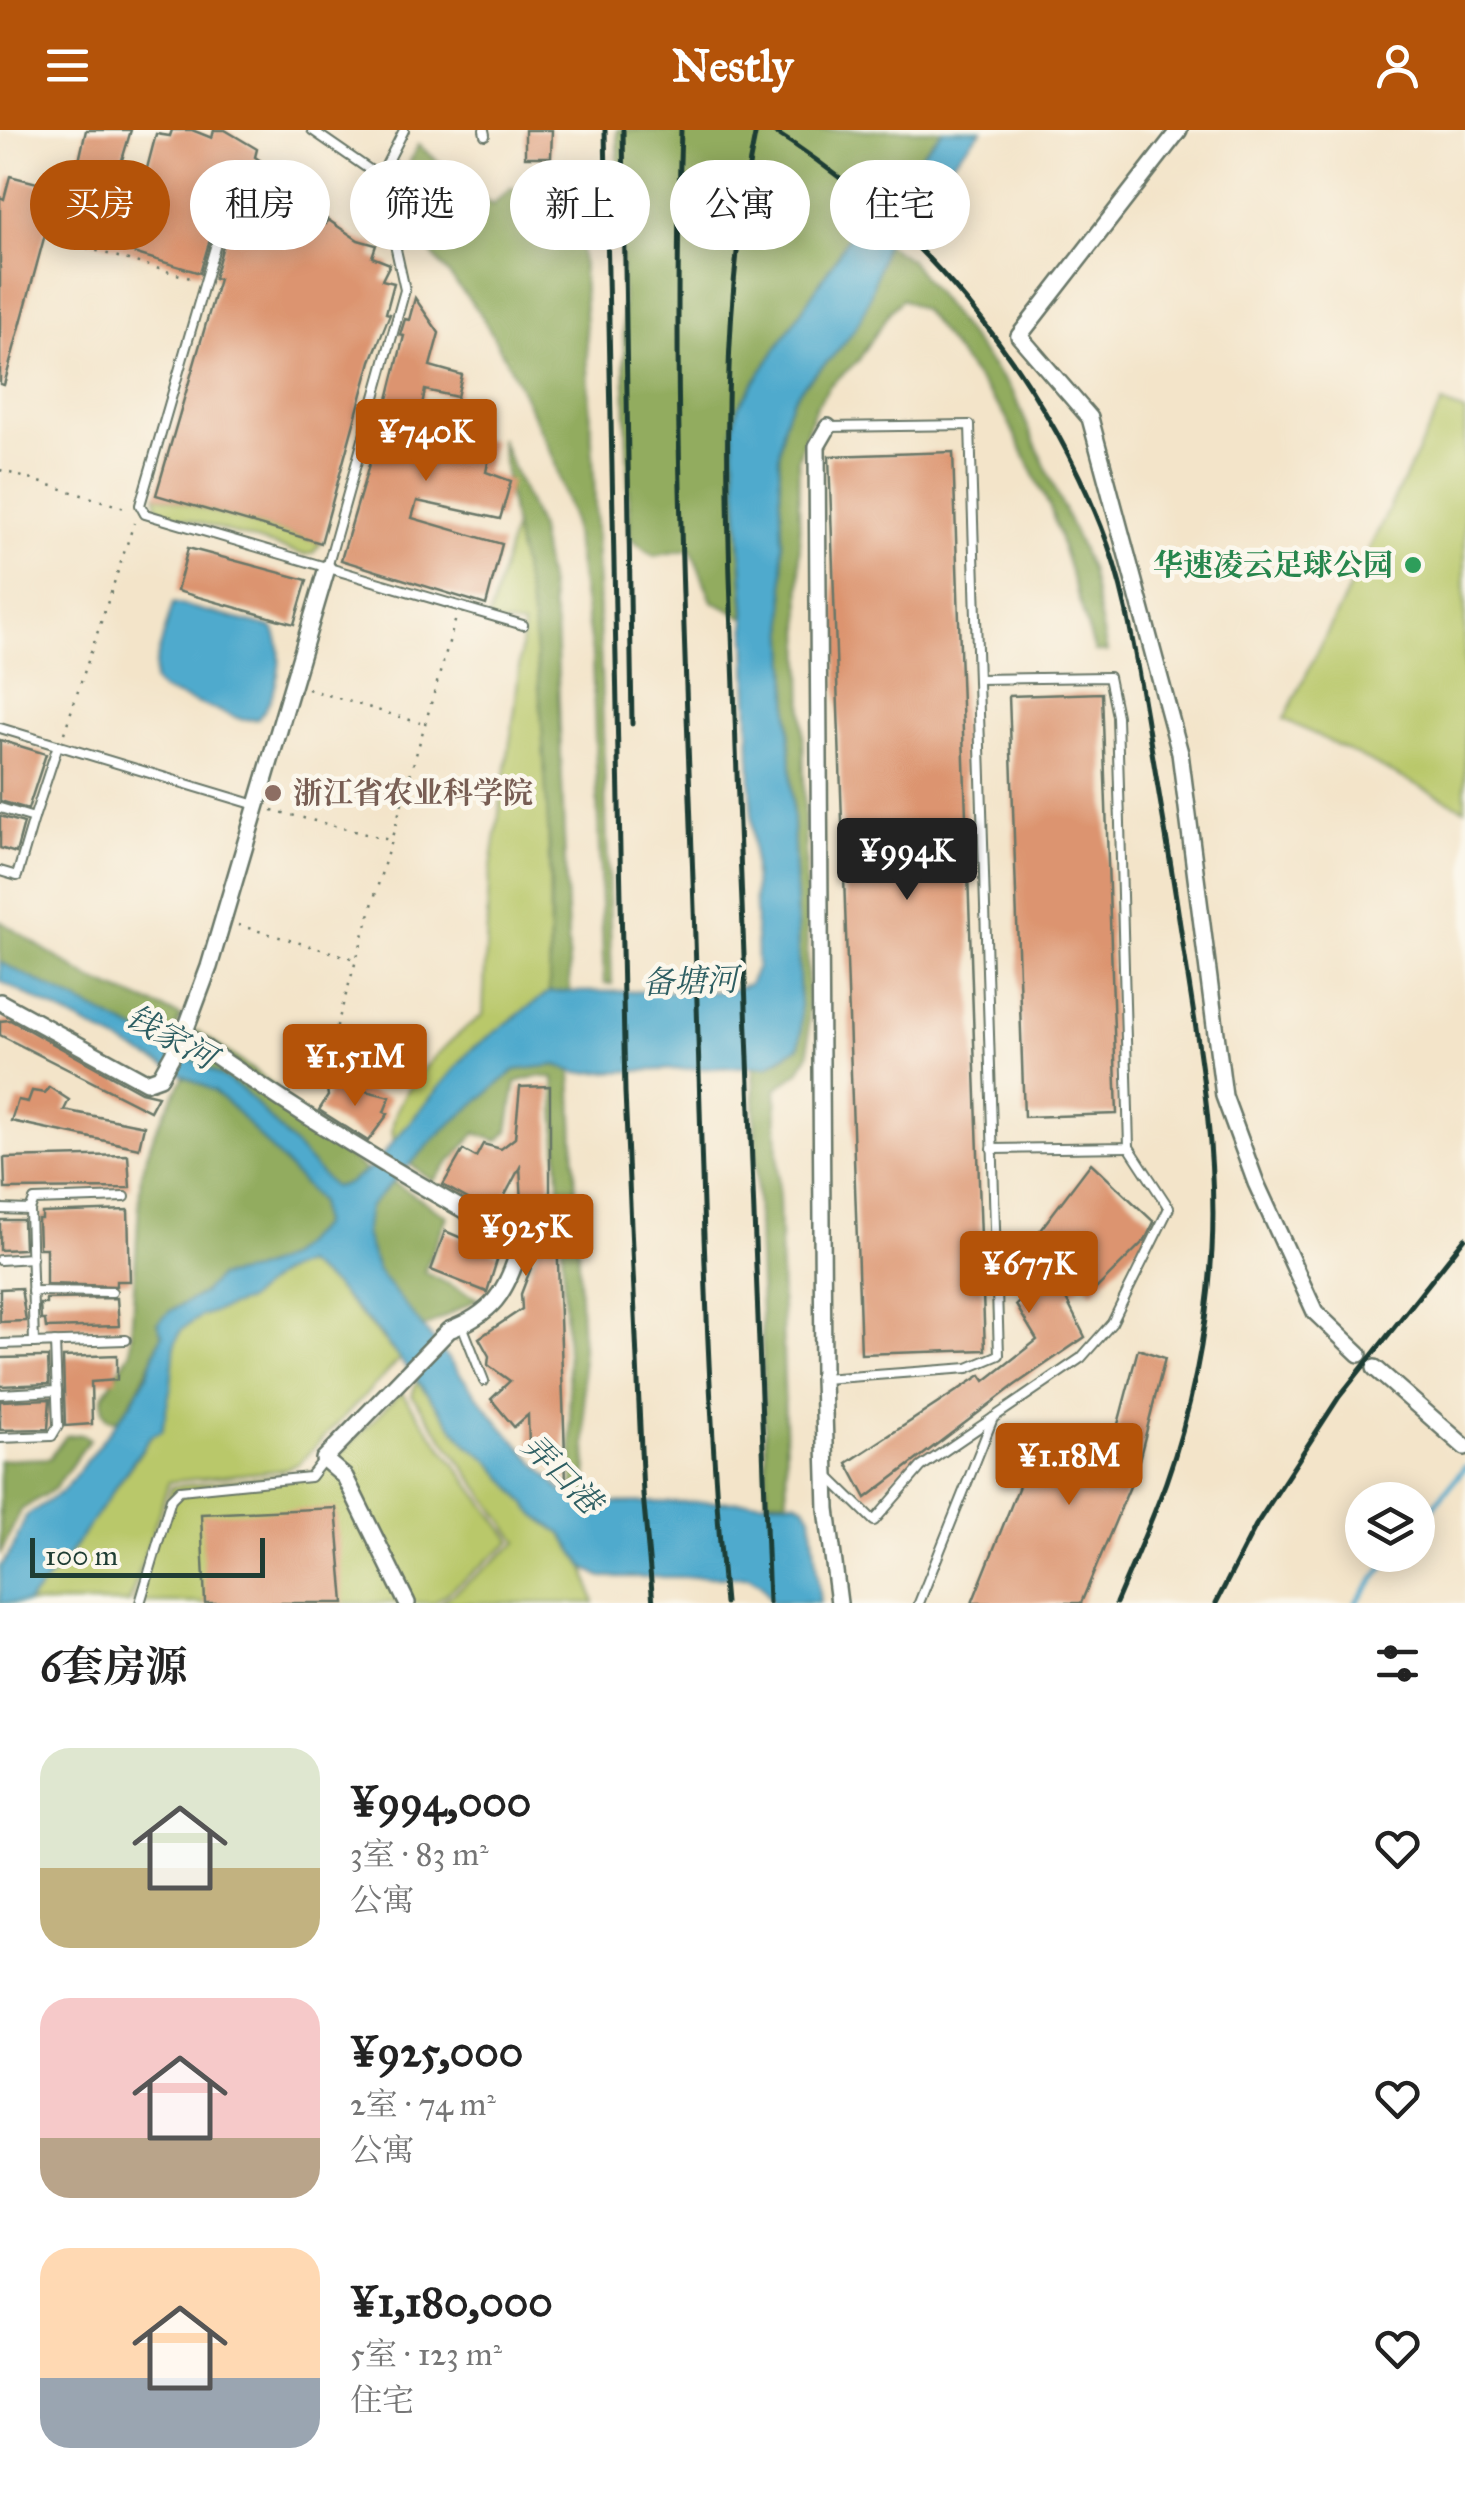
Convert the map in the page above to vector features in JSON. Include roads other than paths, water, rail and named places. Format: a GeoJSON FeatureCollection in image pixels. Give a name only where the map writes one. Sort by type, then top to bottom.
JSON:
{"type":"FeatureCollection","features":[{"type":"Feature","properties":{"kind":"street"},"geometry":{"type":"LineString","coordinates":[[1180,130],[1019,336],[1090,418],[1180,754],[1224,1096],[1256,1183],[1315,1312],[1360,1354]]}},
{"type":"Feature","properties":{"kind":"street"},"geometry":{"type":"LineString","coordinates":[[828,427],[817,446],[823,1379],[826,1474],[839,1603]]}},
{"type":"Feature","properties":{"kind":"street"},"geometry":{"type":"LineString","coordinates":[[0,1002],[146,1082],[160,1077],[184,1034],[222,920],[326,568]]}},
{"type":"Feature","properties":{"kind":"street"},"geometry":{"type":"LineString","coordinates":[[184,1034],[366,1155],[513,1238],[519,1250],[505,1292],[471,1322],[455,1328],[324,1459],[346,1478],[406,1603]]}},
{"type":"Feature","properties":{"kind":"street"},"geometry":{"type":"LineString","coordinates":[[1375,1368],[1465,1447]]}},
{"type":"Feature","properties":{"kind":"lane"},"geometry":{"type":"LineString","coordinates":[[312,130],[355,160]]}},
{"type":"Feature","properties":{"kind":"lane"},"geometry":{"type":"LineString","coordinates":[[389,160],[404,130]]}},
{"type":"Feature","properties":{"kind":"lane"},"geometry":{"type":"LineString","coordinates":[[215,250],[140,504],[145,514],[523,625]]}},
{"type":"Feature","properties":{"kind":"lane"},"geometry":{"type":"LineString","coordinates":[[326,568],[406,290],[397,250]]}},
{"type":"Feature","properties":{"kind":"lane"},"geometry":{"type":"LineString","coordinates":[[823,1379],[968,1368],[999,1354],[970,425],[828,427]]}},
{"type":"Feature","properties":{"kind":"lane"},"geometry":{"type":"LineString","coordinates":[[826,1474],[874,1521],[921,1467],[1081,1358],[1112,1323],[1169,1208],[1129,1147],[1117,716],[1109,678],[978,679]]}},
{"type":"Feature","properties":{"kind":"lane"},"geometry":{"type":"LineString","coordinates":[[0,728],[256,806]]}},
{"type":"Feature","properties":{"kind":"lane"},"geometry":{"type":"LineString","coordinates":[[0,871],[18,876],[58,745]]}},
{"type":"Feature","properties":{"kind":"lane"},"geometry":{"type":"LineString","coordinates":[[0,808],[34,818]]}},
{"type":"Feature","properties":{"kind":"lane"},"geometry":{"type":"LineString","coordinates":[[992,1149],[1129,1147]]}},
{"type":"Feature","properties":{"kind":"lane"},"geometry":{"type":"LineString","coordinates":[[34,1343],[30,1210],[34,1200],[125,1197]]}},
{"type":"Feature","properties":{"kind":"lane"},"geometry":{"type":"LineString","coordinates":[[0,1210],[30,1210]]}},
{"type":"Feature","properties":{"kind":"lane"},"geometry":{"type":"LineString","coordinates":[[0,1260],[32,1258]]}},
{"type":"Feature","properties":{"kind":"lane"},"geometry":{"type":"LineString","coordinates":[[32,1291],[112,1292]]}},
{"type":"Feature","properties":{"kind":"lane"},"geometry":{"type":"LineString","coordinates":[[455,1328],[484,1381]]}},
{"type":"Feature","properties":{"kind":"lane"},"geometry":{"type":"LineString","coordinates":[[0,1344],[126,1340]]}},
{"type":"Feature","properties":{"kind":"lane"},"geometry":{"type":"LineString","coordinates":[[0,1438],[52,1436],[58,1426],[55,1342]]}},
{"type":"Feature","properties":{"kind":"lane"},"geometry":{"type":"LineString","coordinates":[[0,1394],[57,1391]]}},
{"type":"Feature","properties":{"kind":"lane"},"geometry":{"type":"LineString","coordinates":[[919,1603],[994,1418]]}},
{"type":"Feature","properties":{"kind":"lane"},"geometry":{"type":"LineString","coordinates":[[140,1603],[171,1499],[180,1490],[310,1476],[324,1459]]}},
{"type":"Feature","properties":{"kind":"water"},"geometry":{"type":"Polygon","coordinates":[[[943,130],[982,130],[954,160],[916,160],[943,130]]]}},
{"type":"Feature","properties":{"kind":"water"},"geometry":{"type":"Polygon","coordinates":[[[840,250],[883,250],[855,328],[805,384],[788,411],[779,458],[799,1046],[768,1066],[577,1073],[557,1065],[515,1070],[440,1133],[369,1207],[365,1234],[377,1270],[503,1428],[562,1491],[588,1503],[795,1501],[805,1506],[811,1516],[820,1603],[772,1603],[761,1585],[748,1577],[602,1577],[585,1568],[562,1534],[536,1516],[489,1460],[466,1443],[380,1334],[333,1285],[304,1264],[279,1274],[246,1301],[201,1316],[181,1330],[175,1343],[162,1430],[150,1437],[61,1566],[26,1603],[0,1603],[0,1567],[26,1516],[64,1490],[131,1403],[147,1375],[162,1334],[157,1323],[203,1293],[218,1277],[253,1271],[286,1258],[321,1225],[319,1201],[214,1091],[0,981],[0,962],[197,1062],[243,1090],[333,1187],[347,1184],[372,1167],[471,1050],[549,992],[729,991],[749,984],[757,967],[745,608],[733,430],[738,407],[840,250]]]}},
{"type":"Feature","properties":{"kind":"water"},"geometry":{"type":"Polygon","coordinates":[[[173,603],[273,628],[279,650],[278,675],[258,719],[243,720],[161,690],[154,682],[173,603]]]}},
{"type":"Feature","properties":{"kind":"waterway"},"geometry":{"type":"LineString","coordinates":[[1435,1505],[1465,1467]]}},
{"type":"Feature","properties":{"kind":"waterway"},"geometry":{"type":"LineString","coordinates":[[1355,1603],[1380,1572]]}},
{"type":"Feature","properties":{"kind":"railway"},"geometry":{"type":"LineString","coordinates":[[605,130],[625,1092],[643,1494],[653,1603]]}},
{"type":"Feature","properties":{"kind":"railway"},"geometry":{"type":"LineString","coordinates":[[623,130],[632,724]]}},
{"type":"Feature","properties":{"kind":"railway"},"geometry":{"type":"LineString","coordinates":[[681,130],[678,324],[684,616],[708,1343],[725,1603]]}},
{"type":"Feature","properties":{"kind":"railway"},"geometry":{"type":"LineString","coordinates":[[756,130],[734,283],[728,438],[743,962],[769,1603]]}},
{"type":"Feature","properties":{"kind":"railway"},"geometry":{"type":"LineString","coordinates":[[772,130],[826,167],[924,253],[1007,354],[1074,466],[1101,526],[1123,596],[1198,1042],[1213,1208],[1206,1309],[1191,1397],[1166,1482],[1116,1603]]}},
{"type":"Feature","properties":{"kind":"railway"},"geometry":{"type":"LineString","coordinates":[[1216,1603],[1256,1525],[1339,1397],[1465,1238]]}},
{"type":"Feature","properties":{"kind":"place","name":"华速凌云足球公园"},"geometry":{"type":"Point","coordinates":[1413,565]}},
{"type":"Feature","properties":{"kind":"place","name":"浙江省农业科学院"},"geometry":{"type":"Point","coordinates":[273,793]}},
{"type":"Feature","properties":{"kind":"water label","name":"备塘河"},"geometry":{"type":"Point","coordinates":[690,981]}},
{"type":"Feature","properties":{"kind":"water label","name":"钱家河"},"geometry":{"type":"Point","coordinates":[171,1037]}},
{"type":"Feature","properties":{"kind":"water label","name":"弄口港"},"geometry":{"type":"Point","coordinates":[562,1474]}}]}
